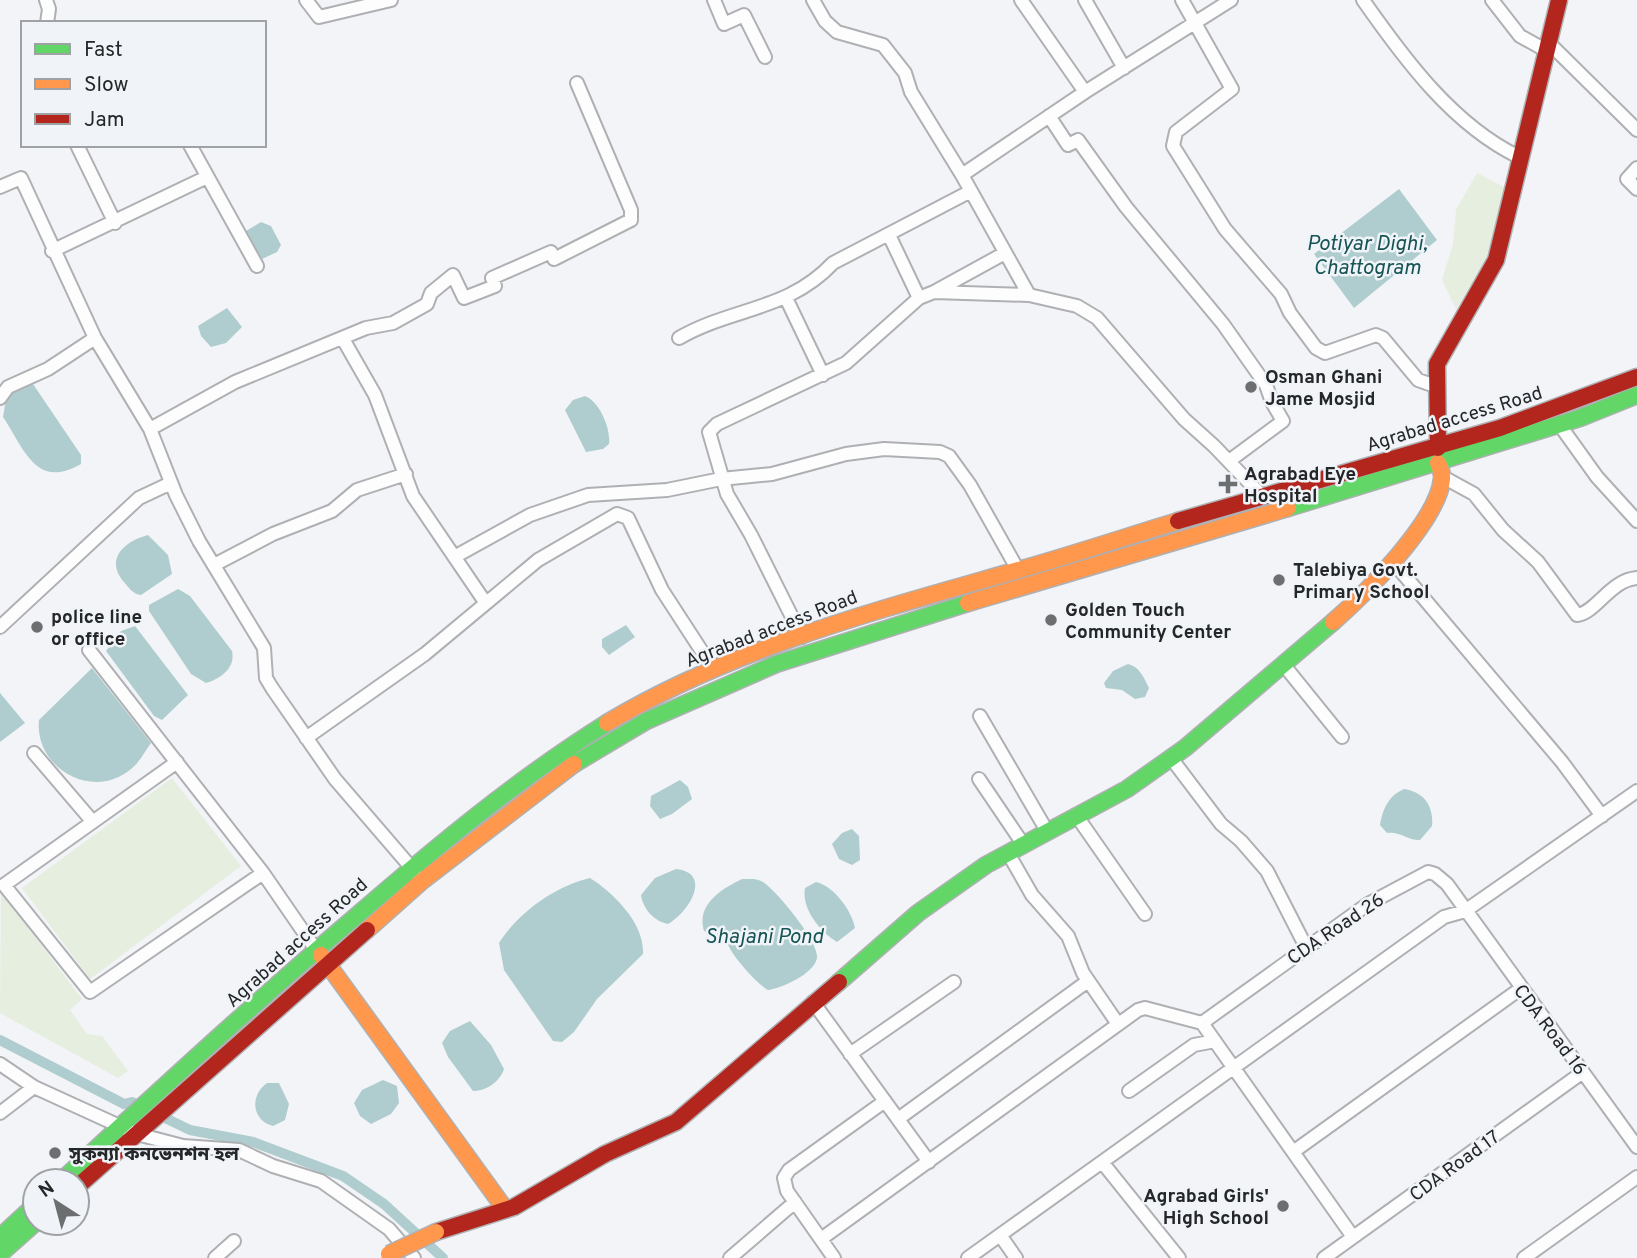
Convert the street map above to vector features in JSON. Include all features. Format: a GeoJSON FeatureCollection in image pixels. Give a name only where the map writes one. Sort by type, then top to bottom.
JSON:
{"type":"FeatureCollection","features":[{"type":"Feature","properties":{"kind":"main road"},"geometry":{"type":"LineString","coordinates":[[386,1256],[436,1233],[539,1194],[606,1154],[687,1115],[813,1002],[918,913],[1008,853],[1127,789],[1171,758],[1363,596],[1394,563],[1434,501],[1440,463],[1435,386],[1437,364],[1496,260],[1559,0]]}},
{"type":"Feature","properties":{"kind":"main road","name":"Agrabad access Road"},"geometry":{"type":"LineString","coordinates":[[91,1175],[327,964],[417,874],[512,787],[586,734],[650,699],[714,670],[893,606],[1262,496],[1440,463],[1573,402],[1637,377]]}},
{"type":"Feature","properties":{"kind":"main road","name":"Agrabad access Road"},"geometry":{"type":"LineString","coordinates":[[76,1167],[316,950],[417,874],[593,751],[646,721],[726,685],[883,628],[1440,463],[1637,395]]}},
{"type":"Feature","properties":{"kind":"main road"},"geometry":{"type":"LineString","coordinates":[[316,950],[505,1209]]}},
{"type":"Feature","properties":{"kind":"main road"},"geometry":{"type":"LineString","coordinates":[[0,1237],[21,1218]]}},
{"type":"Feature","properties":{"kind":"main road"},"geometry":{"type":"LineString","coordinates":[[0,1254],[21,1236]]}},
{"type":"Feature","properties":{"kind":"street"},"geometry":{"type":"LineString","coordinates":[[46,0],[49,9],[47,21]]}},
{"type":"Feature","properties":{"kind":"street"},"geometry":{"type":"LineString","coordinates":[[306,0],[319,18],[390,0]]}},
{"type":"Feature","properties":{"kind":"street"},"geometry":{"type":"LineString","coordinates":[[714,0],[724,24],[744,15],[765,57]]}},
{"type":"Feature","properties":{"kind":"street"},"geometry":{"type":"LineString","coordinates":[[813,0],[825,20],[837,32],[883,45],[905,73],[911,92],[971,191],[1029,295]]}},
{"type":"Feature","properties":{"kind":"street"},"geometry":{"type":"LineString","coordinates":[[1021,0],[1085,92]]}},
{"type":"Feature","properties":{"kind":"street"},"geometry":{"type":"LineString","coordinates":[[1085,0],[1124,68]]}},
{"type":"Feature","properties":{"kind":"street"},"geometry":{"type":"LineString","coordinates":[[1182,0],[1232,89],[1176,132],[1173,146],[1225,229],[1281,294],[1290,313],[1316,348],[1325,353],[1376,335],[1383,338],[1418,380],[1435,386]]}},
{"type":"Feature","properties":{"kind":"street"},"geometry":{"type":"LineString","coordinates":[[962,176],[1085,92],[1231,0]]}},
{"type":"Feature","properties":{"kind":"street"},"geometry":{"type":"LineString","coordinates":[[1363,0],[1388,35],[1464,123],[1493,145],[1519,157]]}},
{"type":"Feature","properties":{"kind":"street"},"geometry":{"type":"LineString","coordinates":[[1492,0],[1520,36],[1548,47],[1637,130]]}},
{"type":"Feature","properties":{"kind":"street"},"geometry":{"type":"LineString","coordinates":[[150,429],[235,382],[366,328],[393,323],[427,304],[430,293],[453,275],[464,298],[495,286],[492,278],[551,252],[554,259],[631,220],[633,216],[627,199],[578,83]]}},
{"type":"Feature","properties":{"kind":"street"},"geometry":{"type":"LineString","coordinates":[[1049,116],[1068,145],[1078,140],[1126,207],[1223,324],[1266,385],[1283,421],[1229,461]]}},
{"type":"Feature","properties":{"kind":"street"},"geometry":{"type":"LineString","coordinates":[[78,147],[115,223]]}},
{"type":"Feature","properties":{"kind":"street"},"geometry":{"type":"LineString","coordinates":[[191,147],[257,266]]}},
{"type":"Feature","properties":{"kind":"street"},"geometry":{"type":"LineString","coordinates":[[1637,168],[1627,179],[1637,189]]}},
{"type":"Feature","properties":{"kind":"street"},"geometry":{"type":"LineString","coordinates":[[52,251],[207,177]]}},
{"type":"Feature","properties":{"kind":"street"},"geometry":{"type":"LineString","coordinates":[[0,187],[21,178],[94,338],[150,429],[171,483],[214,565],[264,648],[266,678],[335,779],[417,874]]}},
{"type":"Feature","properties":{"kind":"street"},"geometry":{"type":"LineString","coordinates":[[679,338],[709,323],[786,298],[816,280],[833,263],[971,191]]}},
{"type":"Feature","properties":{"kind":"street"},"geometry":{"type":"LineString","coordinates":[[889,235],[919,298]]}},
{"type":"Feature","properties":{"kind":"street"},"geometry":{"type":"LineString","coordinates":[[802,638],[721,479],[710,428],[846,363],[919,298],[1006,253]]}},
{"type":"Feature","properties":{"kind":"street"},"geometry":{"type":"LineString","coordinates":[[934,292],[1029,295],[1077,306],[1097,318],[1184,419],[1262,496]]}},
{"type":"Feature","properties":{"kind":"street"},"geometry":{"type":"LineString","coordinates":[[786,298],[823,375]]}},
{"type":"Feature","properties":{"kind":"street"},"geometry":{"type":"LineString","coordinates":[[0,398],[8,387],[48,369],[94,338]]}},
{"type":"Feature","properties":{"kind":"street"},"geometry":{"type":"LineString","coordinates":[[343,339],[375,395],[388,436],[413,496],[485,602]]}},
{"type":"Feature","properties":{"kind":"street"},"geometry":{"type":"LineString","coordinates":[[1559,424],[1597,477],[1637,521]]}},
{"type":"Feature","properties":{"kind":"street"},"geometry":{"type":"LineString","coordinates":[[456,556],[530,515],[588,495],[667,490],[721,479],[772,474],[866,450],[940,453],[949,456],[970,485],[1018,570]]}},
{"type":"Feature","properties":{"kind":"street"},"geometry":{"type":"LineString","coordinates":[[1440,463],[1474,494],[1503,530],[1538,562],[1577,615],[1584,614],[1610,589],[1637,578]]}},
{"type":"Feature","properties":{"kind":"street"},"geometry":{"type":"LineString","coordinates":[[214,565],[273,534],[332,511],[357,490],[406,474]]}},
{"type":"Feature","properties":{"kind":"street"},"geometry":{"type":"LineString","coordinates":[[0,627],[139,498],[171,483]]}},
{"type":"Feature","properties":{"kind":"street"},"geometry":{"type":"LineString","coordinates":[[306,738],[425,654],[538,560],[613,517],[623,514],[639,538],[662,590],[714,670]]}},
{"type":"Feature","properties":{"kind":"street"},"geometry":{"type":"LineString","coordinates":[[1394,563],[1563,762],[1602,816]]}},
{"type":"Feature","properties":{"kind":"street"},"geometry":{"type":"LineString","coordinates":[[89,650],[263,873],[316,950]]}},
{"type":"Feature","properties":{"kind":"street"},"geometry":{"type":"LineString","coordinates":[[1283,664],[1342,737]]}},
{"type":"Feature","properties":{"kind":"street"},"geometry":{"type":"LineString","coordinates":[[979,716],[1047,831]]}},
{"type":"Feature","properties":{"kind":"street"},"geometry":{"type":"LineString","coordinates":[[34,753],[93,822]]}},
{"type":"Feature","properties":{"kind":"street"},"geometry":{"type":"LineString","coordinates":[[1171,758],[1221,824],[1241,841],[1267,871],[1306,947]]}},
{"type":"Feature","properties":{"kind":"street"},"geometry":{"type":"LineString","coordinates":[[177,762],[2,886],[90,992],[263,873]]}},
{"type":"Feature","properties":{"kind":"street"},"geometry":{"type":"LineString","coordinates":[[979,779],[1023,844]]}},
{"type":"Feature","properties":{"kind":"street"},"geometry":{"type":"LineString","coordinates":[[968,1258],[1444,917],[1465,911],[1637,791]]}},
{"type":"Feature","properties":{"kind":"street"},"geometry":{"type":"LineString","coordinates":[[1076,815],[1145,914]]}},
{"type":"Feature","properties":{"kind":"street"},"geometry":{"type":"LineString","coordinates":[[1008,853],[1032,895],[1068,936],[1077,964],[1118,1024]]}},
{"type":"Feature","properties":{"kind":"street","name":"CDA Road 26"},"geometry":{"type":"LineString","coordinates":[[1202,1023],[1378,898],[1428,872],[1441,877],[1465,911]]}},
{"type":"Feature","properties":{"kind":"street","name":"CDA Road 16"},"geometry":{"type":"LineString","coordinates":[[1465,911],[1637,1147]]}},
{"type":"Feature","properties":{"kind":"street"},"geometry":{"type":"LineString","coordinates":[[898,1119],[1088,981]]}},
{"type":"Feature","properties":{"kind":"street"},"geometry":{"type":"LineString","coordinates":[[850,1054],[954,982]]}},
{"type":"Feature","properties":{"kind":"street"},"geometry":{"type":"LineString","coordinates":[[1293,1152],[1520,989]]}},
{"type":"Feature","properties":{"kind":"street"},"geometry":{"type":"LineString","coordinates":[[813,1002],[929,1162]]}},
{"type":"Feature","properties":{"kind":"street"},"geometry":{"type":"LineString","coordinates":[[821,1239],[1118,1024],[1145,1008],[1202,1023],[1353,1237]]}},
{"type":"Feature","properties":{"kind":"street"},"geometry":{"type":"LineString","coordinates":[[1129,1091],[1194,1045],[1215,1041]]}},
{"type":"Feature","properties":{"kind":"street"},"geometry":{"type":"LineString","coordinates":[[0,1064],[34,1087],[125,1122],[140,1132],[183,1146],[239,1150],[273,1166],[321,1181],[389,1229],[414,1258]]}},
{"type":"Feature","properties":{"kind":"street","name":"CDA Road 17"},"geometry":{"type":"LineString","coordinates":[[1324,1258],[1583,1072]]}},
{"type":"Feature","properties":{"kind":"street"},"geometry":{"type":"LineString","coordinates":[[0,1113],[34,1087]]}},
{"type":"Feature","properties":{"kind":"street"},"geometry":{"type":"LineString","coordinates":[[834,1258],[784,1184],[789,1170],[885,1101]]}},
{"type":"Feature","properties":{"kind":"street"},"geometry":{"type":"LineString","coordinates":[[1102,1163],[1179,1258]]}},
{"type":"Feature","properties":{"kind":"street"},"geometry":{"type":"LineString","coordinates":[[1524,1258],[1637,1177]]}},
{"type":"Feature","properties":{"kind":"street"},"geometry":{"type":"LineString","coordinates":[[730,1258],[794,1202]]}},
{"type":"Feature","properties":{"kind":"street"},"geometry":{"type":"LineString","coordinates":[[1000,1235],[1016,1258]]}},
{"type":"Feature","properties":{"kind":"street"},"geometry":{"type":"LineString","coordinates":[[215,1258],[234,1241]]}},
{"type":"Feature","properties":{"kind":"green space"},"geometry":{"type":"Polygon","coordinates":[[[1477,173],[1506,188],[1485,261],[1456,309],[1442,280],[1453,244],[1456,210],[1477,173]]]}},
{"type":"Feature","properties":{"kind":"green space"},"geometry":{"type":"Polygon","coordinates":[[[172,778],[241,866],[90,979],[22,888],[172,778]]]}},
{"type":"Feature","properties":{"kind":"green space"},"geometry":{"type":"Polygon","coordinates":[[[1,892],[82,999],[70,1010],[87,1034],[102,1036],[128,1071],[118,1078],[0,1013],[1,892]]]}},
{"type":"Feature","properties":{"kind":"water","name":"Potiyar Dighi, Chattogram"},"geometry":{"type":"Polygon","coordinates":[[[1399,189],[1437,240],[1354,308],[1314,254],[1399,189]]]}},
{"type":"Feature","properties":{"kind":"water"},"geometry":{"type":"Polygon","coordinates":[[[261,222],[271,226],[281,245],[277,252],[262,259],[246,231],[261,222]]]}},
{"type":"Feature","properties":{"kind":"water"},"geometry":{"type":"Polygon","coordinates":[[[227,308],[242,327],[226,343],[211,347],[201,336],[198,326],[227,308]]]}},
{"type":"Feature","properties":{"kind":"water"},"geometry":{"type":"Polygon","coordinates":[[[33,384],[81,455],[81,464],[66,471],[42,469],[25,453],[3,417],[7,393],[33,384]]]}},
{"type":"Feature","properties":{"kind":"water"},"geometry":{"type":"Polygon","coordinates":[[[585,396],[600,410],[609,438],[609,444],[603,449],[586,452],[565,410],[573,400],[585,396]]]}},
{"type":"Feature","properties":{"kind":"water"},"geometry":{"type":"Polygon","coordinates":[[[148,535],[168,555],[172,574],[141,595],[131,590],[124,582],[116,566],[125,546],[148,535]]]}},
{"type":"Feature","properties":{"kind":"water"},"geometry":{"type":"Polygon","coordinates":[[[178,589],[190,596],[232,651],[232,663],[217,679],[206,683],[191,674],[149,611],[149,605],[178,589]]]}},
{"type":"Feature","properties":{"kind":"water"},"geometry":{"type":"Polygon","coordinates":[[[626,625],[635,637],[609,655],[602,647],[602,639],[626,625]]]}},
{"type":"Feature","properties":{"kind":"water"},"geometry":{"type":"Polygon","coordinates":[[[135,626],[188,695],[162,720],[154,716],[106,651],[121,631],[135,626]]]}},
{"type":"Feature","properties":{"kind":"water"},"geometry":{"type":"Polygon","coordinates":[[[1128,664],[1139,670],[1145,680],[1149,688],[1145,697],[1135,699],[1122,690],[1106,688],[1104,683],[1113,671],[1128,664]]]}},
{"type":"Feature","properties":{"kind":"water"},"geometry":{"type":"Polygon","coordinates":[[[92,668],[151,743],[131,769],[116,778],[99,782],[83,780],[56,765],[46,752],[40,737],[39,720],[92,668]]]}},
{"type":"Feature","properties":{"kind":"water"},"geometry":{"type":"Polygon","coordinates":[[[0,693],[25,723],[0,742],[0,693]]]}},
{"type":"Feature","properties":{"kind":"water"},"geometry":{"type":"Polygon","coordinates":[[[680,780],[688,787],[692,799],[672,814],[660,819],[650,806],[651,796],[680,780]]]}},
{"type":"Feature","properties":{"kind":"water"},"geometry":{"type":"Polygon","coordinates":[[[1404,789],[1422,797],[1431,812],[1432,826],[1420,840],[1387,833],[1380,825],[1387,804],[1394,795],[1404,789]]]}},
{"type":"Feature","properties":{"kind":"water"},"geometry":{"type":"Polygon","coordinates":[[[852,829],[859,836],[860,860],[852,865],[839,859],[832,844],[842,833],[852,829]]]}},
{"type":"Feature","properties":{"kind":"water"},"geometry":{"type":"Polygon","coordinates":[[[676,869],[687,872],[693,878],[694,894],[683,911],[668,924],[650,914],[641,895],[655,878],[676,869]]]}},
{"type":"Feature","properties":{"kind":"water"},"geometry":{"type":"Polygon","coordinates":[[[590,878],[609,892],[626,910],[639,932],[643,954],[597,999],[574,1032],[562,1042],[553,1041],[504,970],[499,943],[516,921],[538,902],[564,887],[590,878]]]}},
{"type":"Feature","properties":{"kind":"water","name":"Shajani Pond"},"geometry":{"type":"Polygon","coordinates":[[[742,879],[758,880],[769,887],[796,917],[812,941],[817,958],[804,975],[768,990],[739,961],[727,942],[704,931],[704,913],[712,899],[742,879]]]}},
{"type":"Feature","properties":{"kind":"water"},"geometry":{"type":"Polygon","coordinates":[[[816,882],[835,894],[853,921],[855,928],[837,942],[818,926],[806,903],[805,888],[816,882]]]}},
{"type":"Feature","properties":{"kind":"water"},"geometry":{"type":"Polygon","coordinates":[[[470,1021],[491,1045],[504,1069],[492,1084],[473,1091],[448,1057],[442,1043],[450,1031],[470,1021]]]}},
{"type":"Feature","properties":{"kind":"water"},"geometry":{"type":"Polygon","coordinates":[[[383,1080],[397,1086],[399,1103],[391,1114],[371,1124],[360,1116],[354,1103],[362,1090],[383,1080]]]}},
{"type":"Feature","properties":{"kind":"water"},"geometry":{"type":"Polygon","coordinates":[[[267,1083],[279,1083],[289,1104],[285,1120],[273,1126],[260,1118],[255,1107],[261,1088],[267,1083]]]}},
{"type":"Feature","properties":{"kind":"waterway"},"geometry":{"type":"LineString","coordinates":[[0,1040],[124,1104],[132,1102],[190,1130],[253,1142],[343,1176],[384,1204],[443,1258]]}},
{"type":"Feature","properties":{"kind":"traffic: fast"},"geometry":{"type":"LineString","coordinates":[[1288,508],[1580,418],[1637,395]]}},
{"type":"Feature","properties":{"kind":"traffic: fast"},"geometry":{"type":"LineString","coordinates":[[574,764],[646,721],[776,664],[968,603]]}},
{"type":"Feature","properties":{"kind":"traffic: fast"},"geometry":{"type":"LineString","coordinates":[[839,982],[918,913],[986,865],[1127,789],[1185,748],[1333,622]]}},
{"type":"Feature","properties":{"kind":"traffic: fast"},"geometry":{"type":"LineString","coordinates":[[76,1167],[243,1015],[415,866],[508,791],[607,723]]}},
{"type":"Feature","properties":{"kind":"traffic: fast"},"geometry":{"type":"LineString","coordinates":[[0,1237],[21,1218]]}},
{"type":"Feature","properties":{"kind":"traffic: fast"},"geometry":{"type":"LineString","coordinates":[[0,1254],[21,1235]]}},
{"type":"Feature","properties":{"kind":"traffic: slow"},"geometry":{"type":"LineString","coordinates":[[1333,622],[1398,556],[1428,515],[1442,479],[1438,463]]}},
{"type":"Feature","properties":{"kind":"traffic: slow"},"geometry":{"type":"LineString","coordinates":[[968,603],[1288,508]]}},
{"type":"Feature","properties":{"kind":"traffic: slow"},"geometry":{"type":"LineString","coordinates":[[607,723],[704,673],[754,652],[857,617],[1178,521]]}},
{"type":"Feature","properties":{"kind":"traffic: slow"},"geometry":{"type":"LineString","coordinates":[[367,930],[422,881],[574,764]]}},
{"type":"Feature","properties":{"kind":"traffic: slow"},"geometry":{"type":"LineString","coordinates":[[321,955],[505,1209]]}},
{"type":"Feature","properties":{"kind":"traffic: slow"},"geometry":{"type":"LineString","coordinates":[[389,1254],[436,1232]]}},
{"type":"Feature","properties":{"kind":"traffic: jam"},"geometry":{"type":"LineString","coordinates":[[1438,448],[1437,364],[1496,260],[1559,0]]}},
{"type":"Feature","properties":{"kind":"traffic: jam"},"geometry":{"type":"LineString","coordinates":[[1178,521],[1500,428],[1637,377]]}},
{"type":"Feature","properties":{"kind":"traffic: jam"},"geometry":{"type":"LineString","coordinates":[[91,1175],[367,930]]}},
{"type":"Feature","properties":{"kind":"traffic: jam"},"geometry":{"type":"LineString","coordinates":[[436,1232],[514,1207],[605,1154],[676,1122],[839,982]]}},
{"type":"Feature","properties":{"kind":"place","name":"Osman Ghani Jame Mosjid"},"geometry":{"type":"Point","coordinates":[1251,387]}},
{"type":"Feature","properties":{"kind":"place","name":"Agrabad Eye Hospital"},"geometry":{"type":"Point","coordinates":[1228,484]}},
{"type":"Feature","properties":{"kind":"place","name":"Talebiya Govt. Primary School"},"geometry":{"type":"Point","coordinates":[1279,580]}},
{"type":"Feature","properties":{"kind":"place","name":"Golden Touch Community Center"},"geometry":{"type":"Point","coordinates":[1051,620]}},
{"type":"Feature","properties":{"kind":"place","name":"police line or office"},"geometry":{"type":"Point","coordinates":[37,627]}},
{"type":"Feature","properties":{"kind":"place","name":"সুকন্যা কনভেনশন হল"},"geometry":{"type":"Point","coordinates":[55,1153]}},
{"type":"Feature","properties":{"kind":"place","name":"Agrabad Girls' High School"},"geometry":{"type":"Point","coordinates":[1283,1206]}}]}
